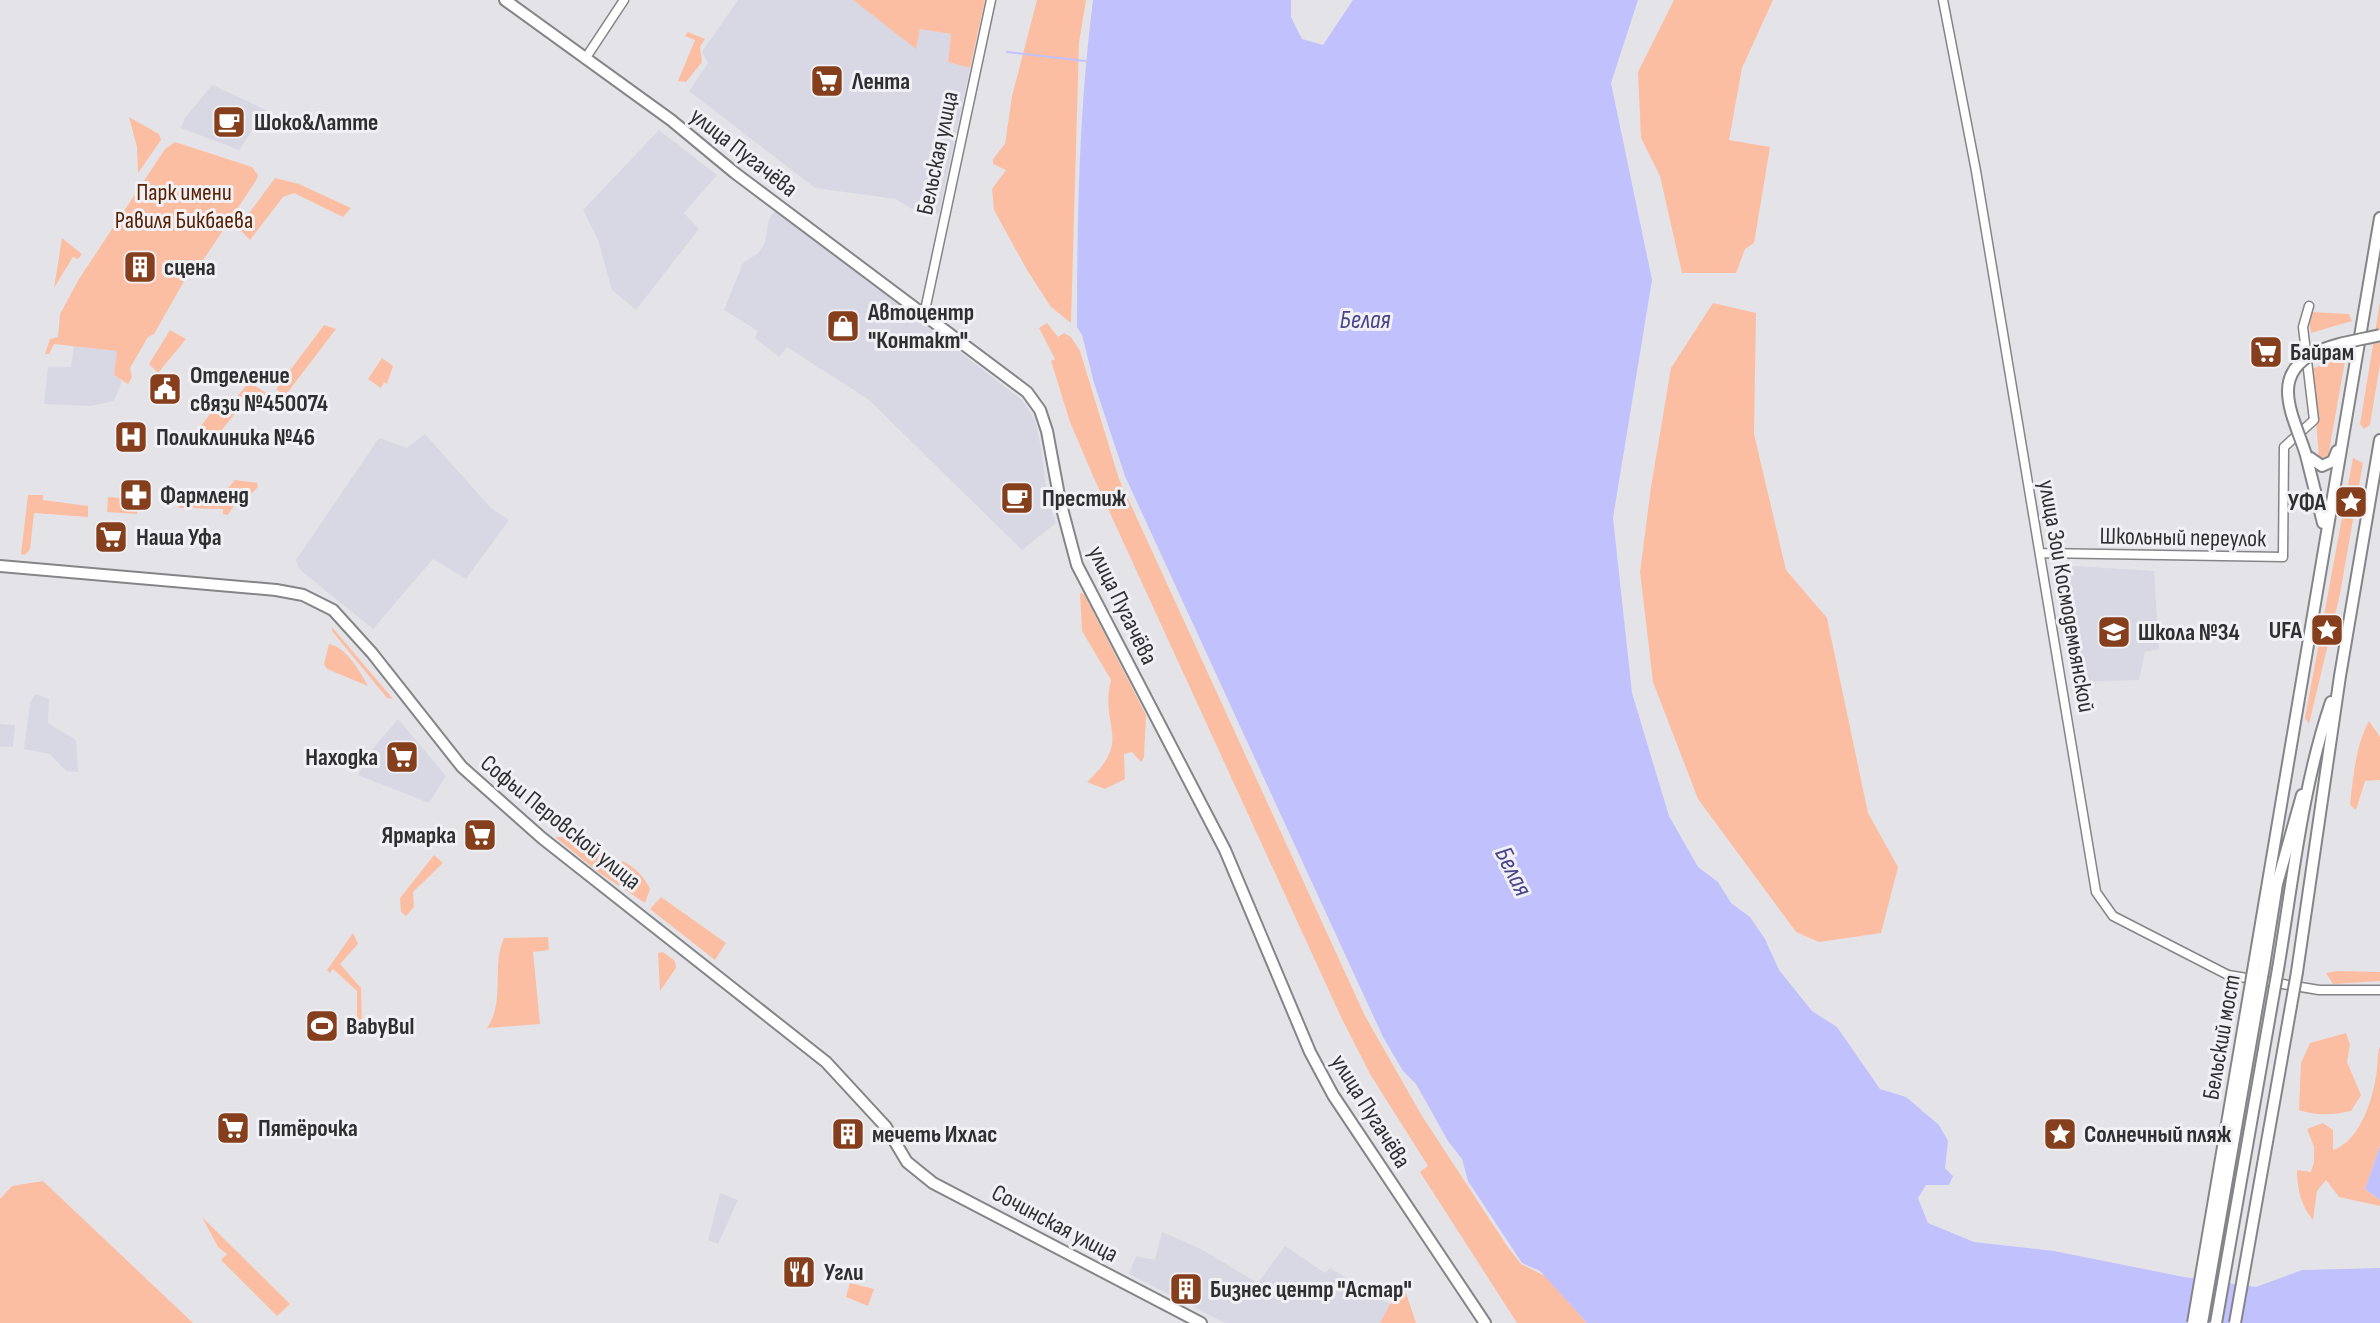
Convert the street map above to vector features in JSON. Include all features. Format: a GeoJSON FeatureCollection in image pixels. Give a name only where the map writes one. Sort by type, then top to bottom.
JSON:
{"type":"FeatureCollection","features":[{"type":"Feature","properties":{"kind":"main road","name":"улица Пугачёва"},"geometry":{"type":"LineString","coordinates":[[505,0],[671,120],[734,173],[1015,381],[1040,410],[1053,450],[1060,500],[1077,565],[1225,850],[1310,1052],[1333,1095],[1485,1323]]}},
{"type":"Feature","properties":{"kind":"main road"},"geometry":{"type":"LineString","coordinates":[[2259,966],[2322,552],[2380,218]]}},
{"type":"Feature","properties":{"kind":"main road"},"geometry":{"type":"LineString","coordinates":[[2322,552],[2323,516],[2288,391],[2296,367],[2319,351],[2380,335]]}},
{"type":"Feature","properties":{"kind":"main road"},"geometry":{"type":"LineString","coordinates":[[2306,455],[2319,465],[2333,461],[2345,421]]}},
{"type":"Feature","properties":{"kind":"main road"},"geometry":{"type":"LineString","coordinates":[[2235,1323],[2297,972],[2340,676],[2380,440]]}},
{"type":"Feature","properties":{"kind":"main road"},"geometry":{"type":"LineString","coordinates":[[2375,470],[2380,453]]}},
{"type":"Feature","properties":{"kind":"main road","name":"Софьи Перовской улица"},"geometry":{"type":"LineString","coordinates":[[0,566],[276,590],[303,595],[333,610],[372,653],[471,776],[531,829],[826,1062],[887,1127],[900,1149]]}},
{"type":"Feature","properties":{"kind":"main road"},"geometry":{"type":"LineString","coordinates":[[2259,966],[2288,841],[2340,676]]}},
{"type":"Feature","properties":{"kind":"main road","name":"Бельский мост"},"geometry":{"type":"LineString","coordinates":[[2216,1323],[2321,730]]}},
{"type":"Feature","properties":{"kind":"main road","name":"Бельский мост"},"geometry":{"type":"LineString","coordinates":[[2193,1323],[2259,966]]}},
{"type":"Feature","properties":{"kind":"main road","name":"Бельский мост"},"geometry":{"type":"LineString","coordinates":[[2203,1323],[2259,966]]}},
{"type":"Feature","properties":{"kind":"main road","name":"Сочинская улица"},"geometry":{"type":"LineString","coordinates":[[900,1149],[907,1162],[933,1183],[1201,1323]]}},
{"type":"Feature","properties":{"kind":"street"},"geometry":{"type":"LineString","coordinates":[[585,59],[624,0]]}},
{"type":"Feature","properties":{"kind":"street","name":"Бельская улица"},"geometry":{"type":"LineString","coordinates":[[924,315],[991,0]]}},
{"type":"Feature","properties":{"kind":"street","name":"улица Зои Космодемьянской"},"geometry":{"type":"LineString","coordinates":[[1943,0],[1976,171],[2089,855],[2101,902],[2113,916],[2228,975],[2319,990],[2380,990]]}},
{"type":"Feature","properties":{"kind":"street","name":"Школьный переулок"},"geometry":{"type":"LineString","coordinates":[[2041,553],[2283,557],[2284,447],[2314,420],[2303,327],[2309,306]]}},
{"type":"Feature","properties":{"kind":"shaded area"},"geometry":{"type":"Polygon","coordinates":[[[738,0],[853,0],[916,48],[920,29],[951,34],[948,62],[970,68],[939,214],[912,209],[895,199],[815,188],[689,91],[708,63],[702,52],[738,0]]]}},
{"type":"Feature","properties":{"kind":"shaded area"},"geometry":{"type":"Polygon","coordinates":[[[212,85],[266,110],[239,150],[181,128],[185,118],[212,85]]]}},
{"type":"Feature","properties":{"kind":"shaded area"},"geometry":{"type":"Polygon","coordinates":[[[659,130],[717,175],[684,213],[699,229],[636,310],[612,290],[598,240],[583,210],[659,130]]]}},
{"type":"Feature","properties":{"kind":"shaded area"},"geometry":{"type":"Polygon","coordinates":[[[776,210],[1022,400],[1035,420],[1047,498],[1056,523],[1022,550],[869,400],[787,347],[779,357],[755,338],[758,331],[724,310],[743,263],[758,253],[765,243],[769,219],[776,210]]]}},
{"type":"Feature","properties":{"kind":"shaded area"},"geometry":{"type":"Polygon","coordinates":[[[74,346],[118,351],[114,375],[122,381],[114,401],[90,406],[44,404],[48,367],[71,367],[74,346]]]}},
{"type":"Feature","properties":{"kind":"shaded area"},"geometry":{"type":"Polygon","coordinates":[[[425,434],[491,508],[509,520],[466,579],[433,559],[373,629],[299,569],[296,560],[379,438],[407,448],[425,434]]]}},
{"type":"Feature","properties":{"kind":"shaded area","name":"Школа №34"},"geometry":{"type":"Polygon","coordinates":[[[2059,565],[2154,571],[2159,649],[2145,652],[2139,680],[2079,682],[2059,565]]]}},
{"type":"Feature","properties":{"kind":"shaded area"},"geometry":{"type":"Polygon","coordinates":[[[35,694],[49,699],[48,723],[76,740],[78,772],[66,771],[50,754],[24,749],[30,703],[35,694]]]}},
{"type":"Feature","properties":{"kind":"shaded area"},"geometry":{"type":"Polygon","coordinates":[[[398,719],[446,776],[429,803],[358,775],[370,752],[398,719]]]}},
{"type":"Feature","properties":{"kind":"shaded area"},"geometry":{"type":"Polygon","coordinates":[[[0,724],[15,725],[13,747],[0,747],[0,724]]]}},
{"type":"Feature","properties":{"kind":"shaded area"},"geometry":{"type":"Polygon","coordinates":[[[720,1193],[738,1200],[718,1244],[708,1240],[720,1193]]]}},
{"type":"Feature","properties":{"kind":"shaded area"},"geometry":{"type":"Polygon","coordinates":[[[1162,1232],[1201,1249],[1258,1283],[1285,1246],[1325,1273],[1330,1268],[1390,1304],[1380,1323],[1225,1323],[1129,1274],[1136,1256],[1155,1260],[1162,1232]]]}},
{"type":"Feature","properties":{"kind":"green space"},"geometry":{"type":"Polygon","coordinates":[[[853,0],[985,0],[970,68],[948,62],[951,34],[920,29],[916,49],[853,0]]]}},
{"type":"Feature","properties":{"kind":"green space"},"geometry":{"type":"Polygon","coordinates":[[[1037,0],[1086,0],[1079,43],[1071,323],[1051,307],[994,210],[992,189],[1006,170],[993,164],[993,159],[1005,144],[1012,96],[1037,0]]]}},
{"type":"Feature","properties":{"kind":"green space"},"geometry":{"type":"Polygon","coordinates":[[[1674,0],[1773,0],[1742,68],[1729,140],[1770,147],[1754,243],[1745,249],[1736,273],[1682,273],[1660,176],[1641,138],[1638,72],[1674,0]]]}},
{"type":"Feature","properties":{"kind":"green space"},"geometry":{"type":"Polygon","coordinates":[[[688,32],[705,39],[700,47],[702,62],[686,82],[678,81],[695,40],[685,36],[688,32]]]}},
{"type":"Feature","properties":{"kind":"green space"},"geometry":{"type":"Polygon","coordinates":[[[129,117],[159,134],[161,140],[138,173],[137,147],[129,117]]]}},
{"type":"Feature","properties":{"kind":"green space","name":"Парк имени Равиля Бикбаева"},"geometry":{"type":"Polygon","coordinates":[[[175,142],[252,167],[258,175],[257,179],[194,274],[187,276],[154,334],[148,337],[130,368],[132,377],[128,384],[114,375],[117,351],[54,344],[49,354],[45,354],[50,339],[58,337],[60,314],[79,279],[165,149],[175,142]]]}},
{"type":"Feature","properties":{"kind":"green space"},"geometry":{"type":"Polygon","coordinates":[[[275,178],[299,184],[351,208],[343,217],[294,193],[283,197],[250,240],[238,228],[275,178]]]}},
{"type":"Feature","properties":{"kind":"green space"},"geometry":{"type":"Polygon","coordinates":[[[62,238],[82,254],[78,259],[73,257],[54,288],[62,238]]]}},
{"type":"Feature","properties":{"kind":"green space"},"geometry":{"type":"Polygon","coordinates":[[[2380,302],[2380,364],[2370,425],[2364,429],[2360,424],[2380,302]]]}},
{"type":"Feature","properties":{"kind":"green space"},"geometry":{"type":"Polygon","coordinates":[[[1713,303],[1756,313],[1754,434],[1786,570],[1827,618],[1868,813],[1898,867],[1881,933],[1819,942],[1796,932],[1698,799],[1653,682],[1640,572],[1651,487],[1671,368],[1713,303]]]}},
{"type":"Feature","properties":{"kind":"green space"},"geometry":{"type":"Polygon","coordinates":[[[2312,312],[2349,314],[2352,321],[2311,333],[2309,321],[2312,312]]]}},
{"type":"Feature","properties":{"kind":"green space"},"geometry":{"type":"Polygon","coordinates":[[[1047,323],[1058,337],[1064,333],[1071,337],[1080,351],[1119,479],[1365,1016],[1422,1116],[1507,1246],[1521,1264],[1545,1276],[1587,1323],[1517,1323],[1420,1172],[1428,1166],[1370,1074],[1341,1017],[1093,476],[1070,422],[1051,361],[1055,359],[1039,328],[1047,323]]]}},
{"type":"Feature","properties":{"kind":"green space"},"geometry":{"type":"Polygon","coordinates":[[[324,325],[336,329],[285,396],[276,389],[324,325]]]}},
{"type":"Feature","properties":{"kind":"green space"},"geometry":{"type":"Polygon","coordinates":[[[170,330],[186,339],[158,373],[149,364],[170,330]]]}},
{"type":"Feature","properties":{"kind":"green space"},"geometry":{"type":"Polygon","coordinates":[[[2346,355],[2328,457],[2319,459],[2312,369],[2346,355]]]}},
{"type":"Feature","properties":{"kind":"green space"},"geometry":{"type":"Polygon","coordinates":[[[382,358],[393,366],[387,384],[384,382],[381,388],[368,379],[382,358]]]}},
{"type":"Feature","properties":{"kind":"green space"},"geometry":{"type":"Polygon","coordinates":[[[249,382],[274,398],[271,403],[256,393],[250,395],[213,441],[202,437],[198,430],[218,403],[227,409],[249,382]]]}},
{"type":"Feature","properties":{"kind":"green space"},"geometry":{"type":"Polygon","coordinates":[[[2353,458],[2363,463],[2340,594],[2309,724],[2305,718],[2353,458]]]}},
{"type":"Feature","properties":{"kind":"green space"},"geometry":{"type":"Polygon","coordinates":[[[235,480],[257,483],[258,487],[246,499],[240,496],[228,515],[223,514],[223,509],[179,508],[176,497],[185,496],[193,490],[206,496],[223,494],[235,480]]]}},
{"type":"Feature","properties":{"kind":"green space"},"geometry":{"type":"Polygon","coordinates":[[[28,495],[43,495],[43,500],[88,506],[88,517],[34,513],[30,549],[25,555],[21,554],[28,495]]]}},
{"type":"Feature","properties":{"kind":"green space"},"geometry":{"type":"Polygon","coordinates":[[[108,497],[134,499],[133,505],[138,506],[137,514],[107,512],[108,497]]]}},
{"type":"Feature","properties":{"kind":"green space"},"geometry":{"type":"Polygon","coordinates":[[[1080,593],[1084,594],[1146,715],[1144,757],[1141,762],[1132,752],[1124,754],[1125,779],[1105,789],[1087,782],[1101,767],[1112,743],[1108,697],[1111,680],[1082,631],[1080,593]]]}},
{"type":"Feature","properties":{"kind":"green space"},"geometry":{"type":"Polygon","coordinates":[[[332,627],[393,699],[387,698],[332,631],[332,627]]]}},
{"type":"Feature","properties":{"kind":"green space"},"geometry":{"type":"Polygon","coordinates":[[[329,644],[347,655],[368,686],[327,669],[324,664],[329,644]]]}},
{"type":"Feature","properties":{"kind":"green space"},"geometry":{"type":"Polygon","coordinates":[[[2369,721],[2380,737],[2380,780],[2365,781],[2356,810],[2350,805],[2354,773],[2361,740],[2369,721]]]}},
{"type":"Feature","properties":{"kind":"green space"},"geometry":{"type":"Polygon","coordinates":[[[555,837],[567,837],[590,854],[596,851],[617,864],[623,861],[631,866],[642,876],[650,889],[645,903],[598,872],[555,837]]]}},
{"type":"Feature","properties":{"kind":"green space"},"geometry":{"type":"Polygon","coordinates":[[[434,855],[443,863],[413,892],[414,907],[406,916],[401,912],[400,898],[434,855]]]}},
{"type":"Feature","properties":{"kind":"green space"},"geometry":{"type":"Polygon","coordinates":[[[661,897],[726,943],[715,960],[650,909],[661,897]]]}},
{"type":"Feature","properties":{"kind":"green space"},"geometry":{"type":"Polygon","coordinates":[[[353,933],[358,944],[340,964],[361,988],[362,1024],[354,1022],[357,1017],[357,991],[333,969],[330,973],[327,970],[353,933]]]}},
{"type":"Feature","properties":{"kind":"green space"},"geometry":{"type":"Polygon","coordinates":[[[548,937],[549,950],[533,952],[540,1024],[487,1028],[496,1006],[500,949],[504,938],[548,937]]]}},
{"type":"Feature","properties":{"kind":"green space"},"geometry":{"type":"Polygon","coordinates":[[[663,952],[675,961],[676,968],[660,991],[658,953],[663,952]]]}},
{"type":"Feature","properties":{"kind":"green space"},"geometry":{"type":"Polygon","coordinates":[[[2380,972],[2380,981],[2333,984],[2326,973],[2380,972]]]}},
{"type":"Feature","properties":{"kind":"green space"},"geometry":{"type":"Polygon","coordinates":[[[2346,1033],[2350,1045],[2347,1062],[2361,1095],[2351,1111],[2325,1114],[2299,1110],[2301,1063],[2310,1043],[2346,1033]]]}},
{"type":"Feature","properties":{"kind":"green space"},"geometry":{"type":"Polygon","coordinates":[[[2380,1046],[2380,1146],[2365,1189],[2380,1200],[2380,1206],[2339,1197],[2326,1180],[2317,1191],[2313,1220],[2303,1203],[2297,1177],[2297,1170],[2311,1172],[2314,1162],[2314,1147],[2307,1129],[2323,1123],[2333,1130],[2333,1150],[2351,1137],[2369,1104],[2380,1046]]]}},
{"type":"Feature","properties":{"kind":"green space"},"geometry":{"type":"Polygon","coordinates":[[[43,1181],[193,1323],[0,1323],[0,1199],[12,1186],[43,1181]]]}},
{"type":"Feature","properties":{"kind":"green space"},"geometry":{"type":"Polygon","coordinates":[[[202,1217],[290,1304],[277,1316],[221,1260],[227,1254],[218,1247],[202,1217]]]}},
{"type":"Feature","properties":{"kind":"green space"},"geometry":{"type":"Polygon","coordinates":[[[850,1283],[874,1289],[868,1306],[846,1297],[850,1283]]]}},
{"type":"Feature","properties":{"kind":"green space"},"geometry":{"type":"Polygon","coordinates":[[[1405,1290],[1416,1323],[1380,1323],[1390,1304],[1405,1290]]]}},
{"type":"Feature","properties":{"kind":"water","name":"Белая"},"geometry":{"type":"Polygon","coordinates":[[[1093,0],[1291,0],[1291,17],[1302,39],[1323,45],[1353,0],[1638,0],[1611,83],[1652,280],[1613,518],[1632,693],[1669,816],[1698,867],[1718,882],[1731,903],[1750,917],[1765,939],[1779,970],[1812,1011],[1837,1027],[1880,1089],[1906,1097],[1939,1125],[1948,1141],[1945,1168],[1953,1176],[1949,1185],[1926,1185],[1918,1198],[1928,1223],[1974,1242],[2054,1251],[2184,1277],[2256,1287],[2302,1270],[2380,1268],[2380,1323],[1587,1323],[1540,1271],[1522,1263],[1468,1181],[1462,1159],[1448,1141],[1416,1084],[1403,1071],[1383,1037],[1125,476],[1094,383],[1082,335],[1077,327],[1080,163],[1093,0]]]}},
{"type":"Feature","properties":{"kind":"water"},"geometry":{"type":"Polygon","coordinates":[[[2380,1146],[2380,1200],[2365,1189],[2380,1146]]]}},
{"type":"Feature","properties":{"kind":"waterway"},"geometry":{"type":"LineString","coordinates":[[1007,52],[1085,61]]}},
{"type":"Feature","properties":{"kind":"place","name":"Лента"},"geometry":{"type":"Point","coordinates":[827,81]}},
{"type":"Feature","properties":{"kind":"place","name":"Шоко&Латте"},"geometry":{"type":"Point","coordinates":[229,122]}},
{"type":"Feature","properties":{"kind":"place","name":"сцена"},"geometry":{"type":"Point","coordinates":[140,267]}},
{"type":"Feature","properties":{"kind":"place","name":"Автоцентр \"Контакт\""},"geometry":{"type":"Point","coordinates":[843,326]}},
{"type":"Feature","properties":{"kind":"place","name":"Байрам"},"geometry":{"type":"Point","coordinates":[2266,352]}},
{"type":"Feature","properties":{"kind":"place","name":"Отделение связи №450074"},"geometry":{"type":"Point","coordinates":[165,389]}},
{"type":"Feature","properties":{"kind":"place","name":"Поликлиника №46"},"geometry":{"type":"Point","coordinates":[131,437]}},
{"type":"Feature","properties":{"kind":"place","name":"Фармленд"},"geometry":{"type":"Point","coordinates":[136,495]}},
{"type":"Feature","properties":{"kind":"place","name":"Престиж"},"geometry":{"type":"Point","coordinates":[1017,498]}},
{"type":"Feature","properties":{"kind":"place","name":"УФА"},"geometry":{"type":"Point","coordinates":[2351,502]}},
{"type":"Feature","properties":{"kind":"place","name":"Наша Уфа"},"geometry":{"type":"Point","coordinates":[111,537]}},
{"type":"Feature","properties":{"kind":"place","name":"UFA"},"geometry":{"type":"Point","coordinates":[2327,630]}},
{"type":"Feature","properties":{"kind":"place","name":"Школа №34"},"geometry":{"type":"Point","coordinates":[2114,632]}},
{"type":"Feature","properties":{"kind":"place","name":"Находка"},"geometry":{"type":"Point","coordinates":[402,757]}},
{"type":"Feature","properties":{"kind":"place","name":"Ярмарка"},"geometry":{"type":"Point","coordinates":[480,835]}},
{"type":"Feature","properties":{"kind":"place","name":"BabyBul"},"geometry":{"type":"Point","coordinates":[322,1026]}},
{"type":"Feature","properties":{"kind":"place","name":"Пятёрочка"},"geometry":{"type":"Point","coordinates":[233,1128]}},
{"type":"Feature","properties":{"kind":"place","name":"мечеть Ихлас"},"geometry":{"type":"Point","coordinates":[848,1134]}},
{"type":"Feature","properties":{"kind":"place","name":"Солнечный пляж"},"geometry":{"type":"Point","coordinates":[2060,1134]}},
{"type":"Feature","properties":{"kind":"place","name":"Угли"},"geometry":{"type":"Point","coordinates":[799,1272]}},
{"type":"Feature","properties":{"kind":"place","name":"Бизнес центр \"Астар\""},"geometry":{"type":"Point","coordinates":[1186,1289]}}]}
